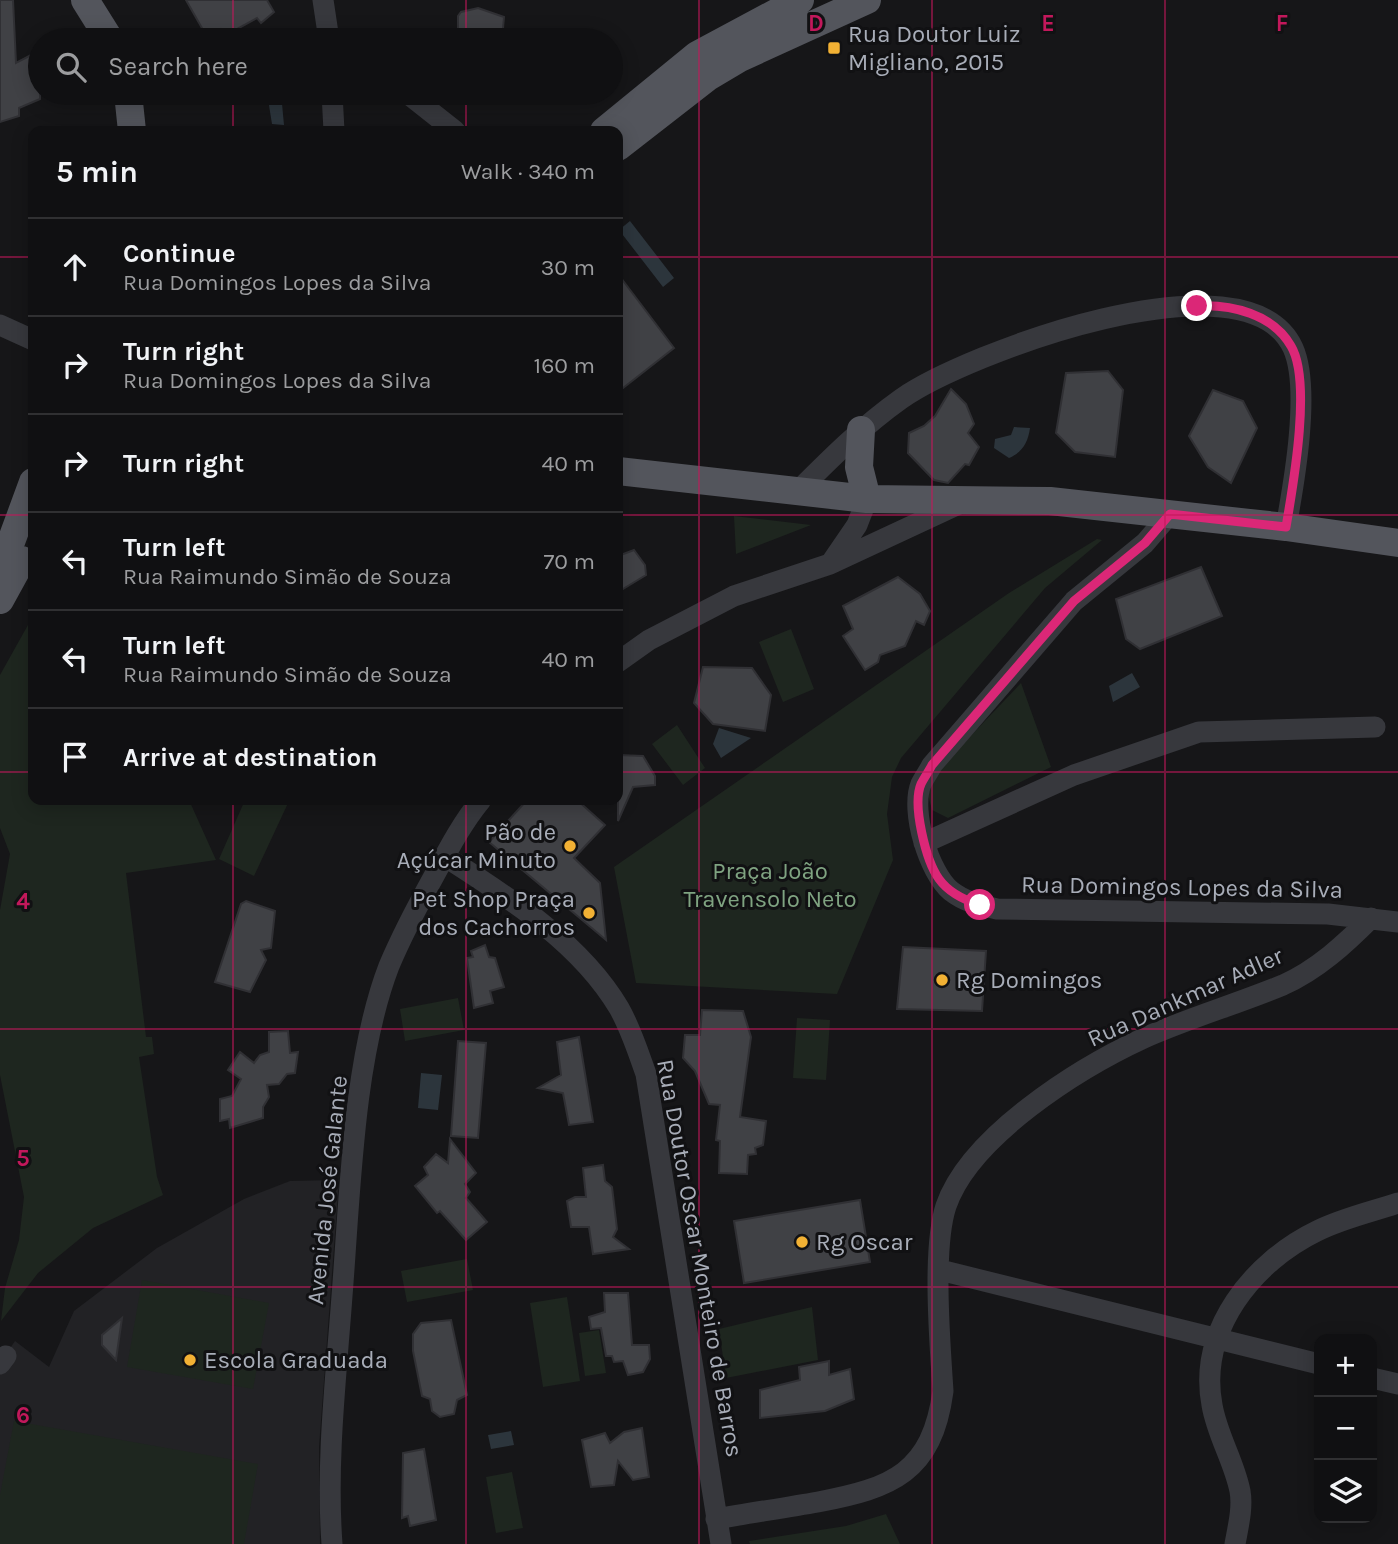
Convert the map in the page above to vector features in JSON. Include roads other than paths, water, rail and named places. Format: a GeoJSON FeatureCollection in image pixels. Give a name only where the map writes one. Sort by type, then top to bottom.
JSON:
{"type":"FeatureCollection","features":[{"type":"Feature","properties":{"kind":"main road"},"geometry":{"type":"LineString","coordinates":[[85,0],[102,28]]}},
{"type":"Feature","properties":{"kind":"main road"},"geometry":{"type":"LineString","coordinates":[[610,126],[697,55],[800,0]]}},
{"type":"Feature","properties":{"kind":"main road"},"geometry":{"type":"LineString","coordinates":[[623,143],[708,77],[740,58],[867,0]]}},
{"type":"Feature","properties":{"kind":"main road"},"geometry":{"type":"LineString","coordinates":[[129,105],[131,126]]}},
{"type":"Feature","properties":{"kind":"main road"},"geometry":{"type":"LineString","coordinates":[[861,430],[859,467],[867,499]]}},
{"type":"Feature","properties":{"kind":"main road"},"geometry":{"type":"LineString","coordinates":[[623,472],[867,499],[1050,501],[1286,527],[1398,543]]}},
{"type":"Feature","properties":{"kind":"main road"},"geometry":{"type":"LineString","coordinates":[[0,602],[17,573],[18,535],[28,500]]}},
{"type":"Feature","properties":{"kind":"street"},"geometry":{"type":"LineString","coordinates":[[323,0],[332,28]]}},
{"type":"Feature","properties":{"kind":"street"},"geometry":{"type":"LineString","coordinates":[[333,105],[334,126]]}},
{"type":"Feature","properties":{"kind":"street"},"geometry":{"type":"LineString","coordinates":[[422,105],[448,126]]}},
{"type":"Feature","properties":{"kind":"street"},"geometry":{"type":"LineString","coordinates":[[798,491],[861,430],[901,399],[953,369],[1056,330],[1107,317],[1223,306],[1251,314],[1274,326],[1293,348],[1300,393],[1294,484],[1286,527]]}},
{"type":"Feature","properties":{"kind":"street"},"geometry":{"type":"LineString","coordinates":[[0,325],[28,338]]}},
{"type":"Feature","properties":{"kind":"street"},"geometry":{"type":"LineString","coordinates":[[830,564],[857,525],[867,499]]}},
{"type":"Feature","properties":{"kind":"street"},"geometry":{"type":"LineString","coordinates":[[623,658],[649,640],[734,596],[830,564],[963,502]]}},
{"type":"Feature","properties":{"kind":"street","name":"Rua Domingos Lopes da Silva"},"geometry":{"type":"LineString","coordinates":[[1170,514],[1145,543],[1074,601],[932,765],[920,785],[918,802],[924,843],[938,878],[964,900],[996,909],[1328,914],[1398,922]]}},
{"type":"Feature","properties":{"kind":"street"},"geometry":{"type":"LineString","coordinates":[[924,843],[1074,775],[1199,732],[1375,727]]}},
{"type":"Feature","properties":{"kind":"street","name":"Avenida José Galante"},"geometry":{"type":"LineString","coordinates":[[332,1544],[331,1453],[337,1364],[360,1105],[370,1037],[389,968],[444,856],[478,805]]}},
{"type":"Feature","properties":{"kind":"street","name":"Rua Doutor Oscar Monteiro de Barros"},"geometry":{"type":"LineString","coordinates":[[444,856],[527,912],[599,978],[620,1010],[634,1040],[646,1074],[721,1544]]}},
{"type":"Feature","properties":{"kind":"street","name":"Rua Dankmar Adler"},"geometry":{"type":"LineString","coordinates":[[716,1519],[881,1488],[917,1460],[939,1416],[943,1391],[940,1232],[954,1188],[969,1164],[1010,1123],[1102,1059],[1130,1045],[1284,984],[1339,949],[1371,918]]}},
{"type":"Feature","properties":{"kind":"street"},"geometry":{"type":"LineString","coordinates":[[1235,1544],[1240,1494],[1212,1405],[1210,1385],[1216,1338],[1230,1307],[1254,1277],[1273,1259],[1327,1226],[1398,1203]]}},
{"type":"Feature","properties":{"kind":"street"},"geometry":{"type":"LineString","coordinates":[[940,1270],[1314,1363]]}},
{"type":"Feature","properties":{"kind":"street"},"geometry":{"type":"LineString","coordinates":[[1377,1379],[1398,1384]]}},
{"type":"Feature","properties":{"kind":"place","name":"Rua Doutor Luiz Migliano, 2015"},"geometry":{"type":"Point","coordinates":[834,48]}},
{"type":"Feature","properties":{"kind":"place","name":"Pão de Açúcar Minuto"},"geometry":{"type":"Point","coordinates":[570,846]}},
{"type":"Feature","properties":{"kind":"place","name":"Pet Shop Praça dos Cachorros"},"geometry":{"type":"Point","coordinates":[589,913]}},
{"type":"Feature","properties":{"kind":"place","name":"Rg Domingos"},"geometry":{"type":"Point","coordinates":[942,980]}},
{"type":"Feature","properties":{"kind":"place","name":"Rg Oscar"},"geometry":{"type":"Point","coordinates":[802,1242]}},
{"type":"Feature","properties":{"kind":"place","name":"Escola Graduada"},"geometry":{"type":"Point","coordinates":[190,1360]}},
{"type":"Feature","properties":{"kind":"park label","name":"Praça João Travensolo Neto"},"geometry":{"type":"Point","coordinates":[770,885]}}]}
